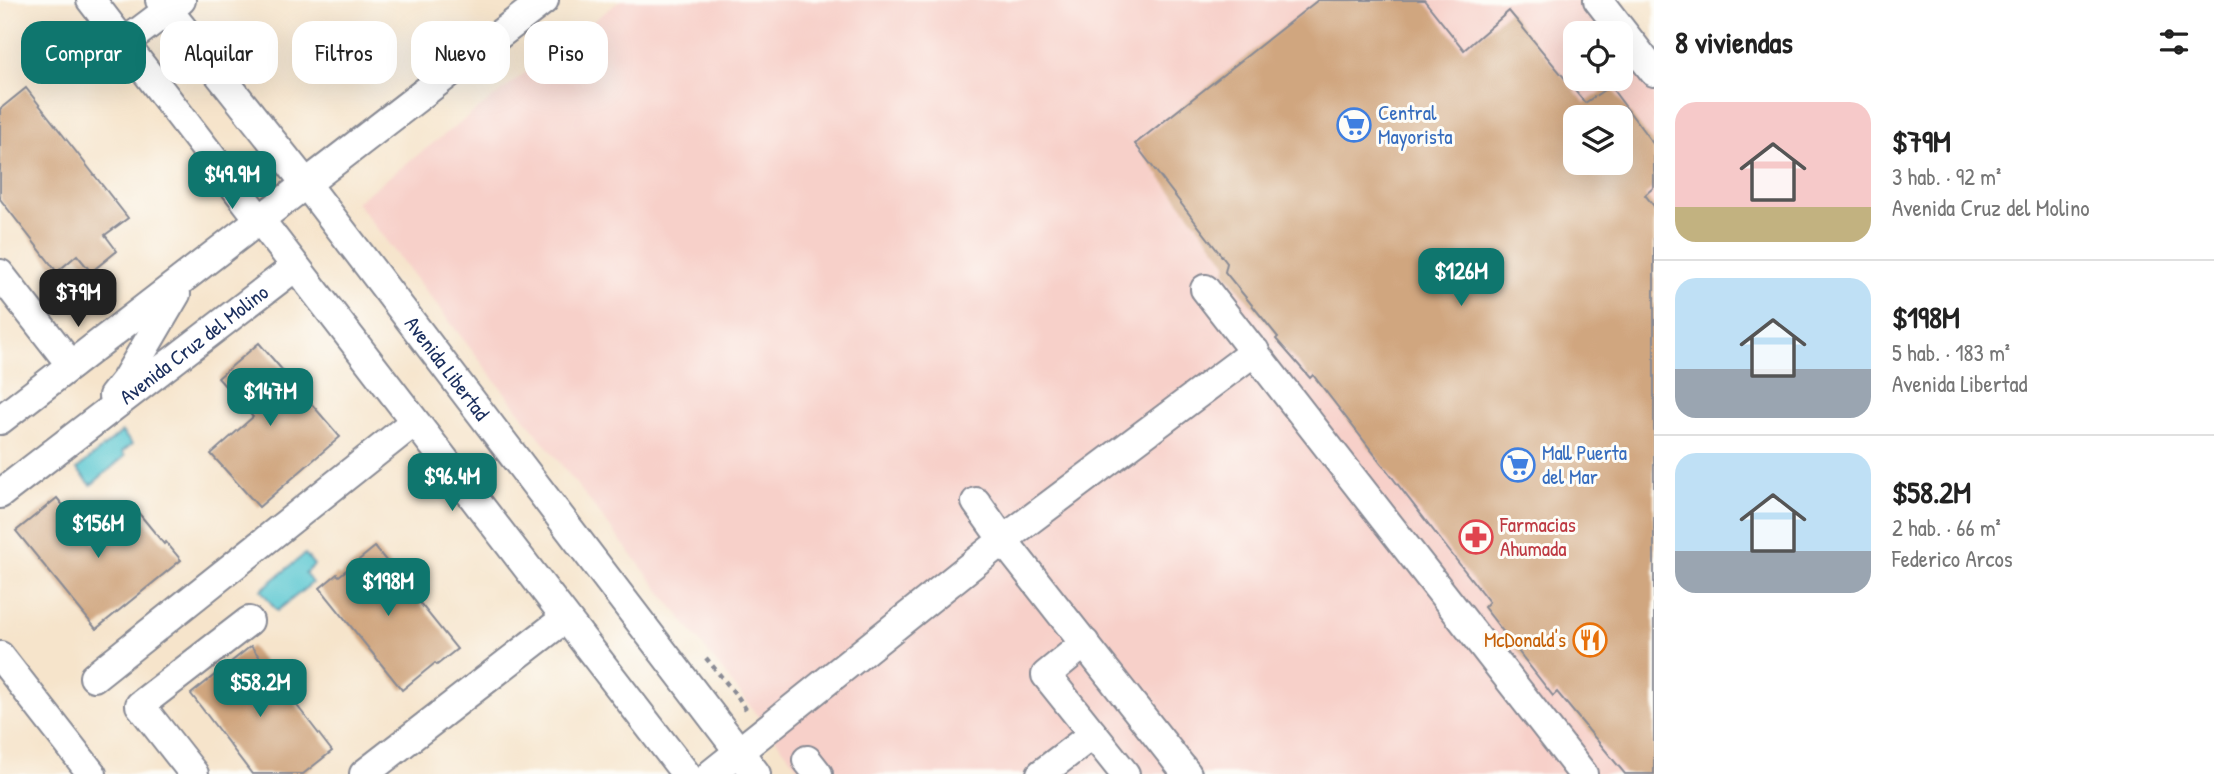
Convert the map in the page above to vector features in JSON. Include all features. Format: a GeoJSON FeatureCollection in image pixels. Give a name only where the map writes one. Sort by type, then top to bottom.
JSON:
{"type":"FeatureCollection","features":[{"type":"Feature","properties":{"kind":"street"},"geometry":{"type":"LineString","coordinates":[[91,0],[107,21]]}},
{"type":"Feature","properties":{"kind":"street","name":"Avenida Cruz del Molino"},"geometry":{"type":"LineString","coordinates":[[0,420],[544,0]]}},
{"type":"Feature","properties":{"kind":"street"},"geometry":{"type":"LineString","coordinates":[[1598,0],[1654,72]]}},
{"type":"Feature","properties":{"kind":"street"},"geometry":{"type":"LineString","coordinates":[[146,23],[169,3]]}},
{"type":"Feature","properties":{"kind":"street","name":"Avenida Libertad"},"geometry":{"type":"LineString","coordinates":[[169,3],[756,774]]}},
{"type":"Feature","properties":{"kind":"street"},"geometry":{"type":"LineString","coordinates":[[146,72],[564,619],[686,774]]}},
{"type":"Feature","properties":{"kind":"street","name":"Avenida Cruz del Molino"},"geometry":{"type":"LineString","coordinates":[[0,494],[295,267]]}},
{"type":"Feature","properties":{"kind":"street"},"geometry":{"type":"LineString","coordinates":[[0,274],[71,365]]}},
{"type":"Feature","properties":{"kind":"street","name":"Avenida Cruz del Molino"},"geometry":{"type":"LineString","coordinates":[[92,422],[125,381],[187,276]]}},
{"type":"Feature","properties":{"kind":"street"},"geometry":{"type":"LineString","coordinates":[[1205,289],[1583,774]]}},
{"type":"Feature","properties":{"kind":"street"},"geometry":{"type":"LineString","coordinates":[[711,774],[1003,540],[1255,351]]}},
{"type":"Feature","properties":{"kind":"street"},"geometry":{"type":"LineString","coordinates":[[94,677],[414,422]]}},
{"type":"Feature","properties":{"kind":"street"},"geometry":{"type":"LineString","coordinates":[[976,502],[1187,774]]}},
{"type":"Feature","properties":{"kind":"street"},"geometry":{"type":"LineString","coordinates":[[364,774],[564,619]]}},
{"type":"Feature","properties":{"kind":"street"},"geometry":{"type":"LineString","coordinates":[[194,774],[140,705],[249,621]]}},
{"type":"Feature","properties":{"kind":"street"},"geometry":{"type":"LineString","coordinates":[[1085,643],[1046,674],[1125,774]]}},
{"type":"Feature","properties":{"kind":"street"},"geometry":{"type":"LineString","coordinates":[[0,656],[92,774]]}},
{"type":"Feature","properties":{"kind":"street"},"geometry":{"type":"LineString","coordinates":[[1041,774],[1093,734]]}},
{"type":"Feature","properties":{"kind":"path"},"geometry":{"type":"LineString","coordinates":[[699,649],[738,697]]}},
{"type":"Feature","properties":{"kind":"shaded area","name":"Mall Puerta del Mar"},"geometry":{"type":"Polygon","coordinates":[[[621,0],[1619,0],[1654,45],[1654,774],[803,774],[356,202],[524,74],[524,84],[608,84],[608,21],[593,21],[621,0]]]}},
{"type":"Feature","properties":{"kind":"water"},"geometry":{"type":"Polygon","coordinates":[[[122,432],[132,444],[122,452],[125,456],[91,485],[77,469],[122,432]]]}},
{"type":"Feature","properties":{"kind":"water"},"geometry":{"type":"Polygon","coordinates":[[[305,554],[314,565],[305,573],[312,583],[277,611],[261,590],[305,554]]]}},
{"type":"Feature","properties":{"kind":"building","name":"Mall Puerta del Mar"},"geometry":{"type":"Polygon","coordinates":[[[1318,0],[1424,0],[1464,50],[1509,11],[1563,76],[1563,91],[1575,91],[1585,103],[1603,91],[1614,91],[1624,105],[1563,105],[1563,175],[1633,175],[1633,117],[1654,145],[1654,187],[1645,195],[1654,206],[1654,774],[1625,774],[1557,692],[1553,696],[1484,607],[1489,602],[1313,375],[1310,378],[1276,339],[1278,337],[1225,272],[1227,263],[1135,144],[1318,0]]]}},
{"type":"Feature","properties":{"kind":"building"},"geometry":{"type":"Polygon","coordinates":[[[26,88],[128,218],[105,235],[117,251],[91,272],[77,255],[57,272],[0,199],[0,109],[26,88]]]}},
{"type":"Feature","properties":{"kind":"building"},"geometry":{"type":"Polygon","coordinates":[[[259,343],[340,437],[259,507],[211,454],[253,417],[218,378],[259,343]]]}},
{"type":"Feature","properties":{"kind":"building"},"geometry":{"type":"Polygon","coordinates":[[[57,498],[95,545],[137,511],[181,560],[96,629],[16,531],[57,498]]]}},
{"type":"Feature","properties":{"kind":"building"},"geometry":{"type":"Polygon","coordinates":[[[375,547],[457,649],[402,690],[320,588],[375,547]]]}},
{"type":"Feature","properties":{"kind":"building"},"geometry":{"type":"Polygon","coordinates":[[[251,646],[332,751],[303,774],[252,774],[191,694],[251,646]]]}},
{"type":"Feature","properties":{"kind":"place","name":"Central Mayorista"},"geometry":{"type":"Point","coordinates":[1354,125]}},
{"type":"Feature","properties":{"kind":"place","name":"Mall Puerta del Mar"},"geometry":{"type":"Point","coordinates":[1518,465]}},
{"type":"Feature","properties":{"kind":"place","name":"Farmacias Ahumada"},"geometry":{"type":"Point","coordinates":[1476,537]}},
{"type":"Feature","properties":{"kind":"place","name":"McDonald's"},"geometry":{"type":"Point","coordinates":[1590,640]}}]}
